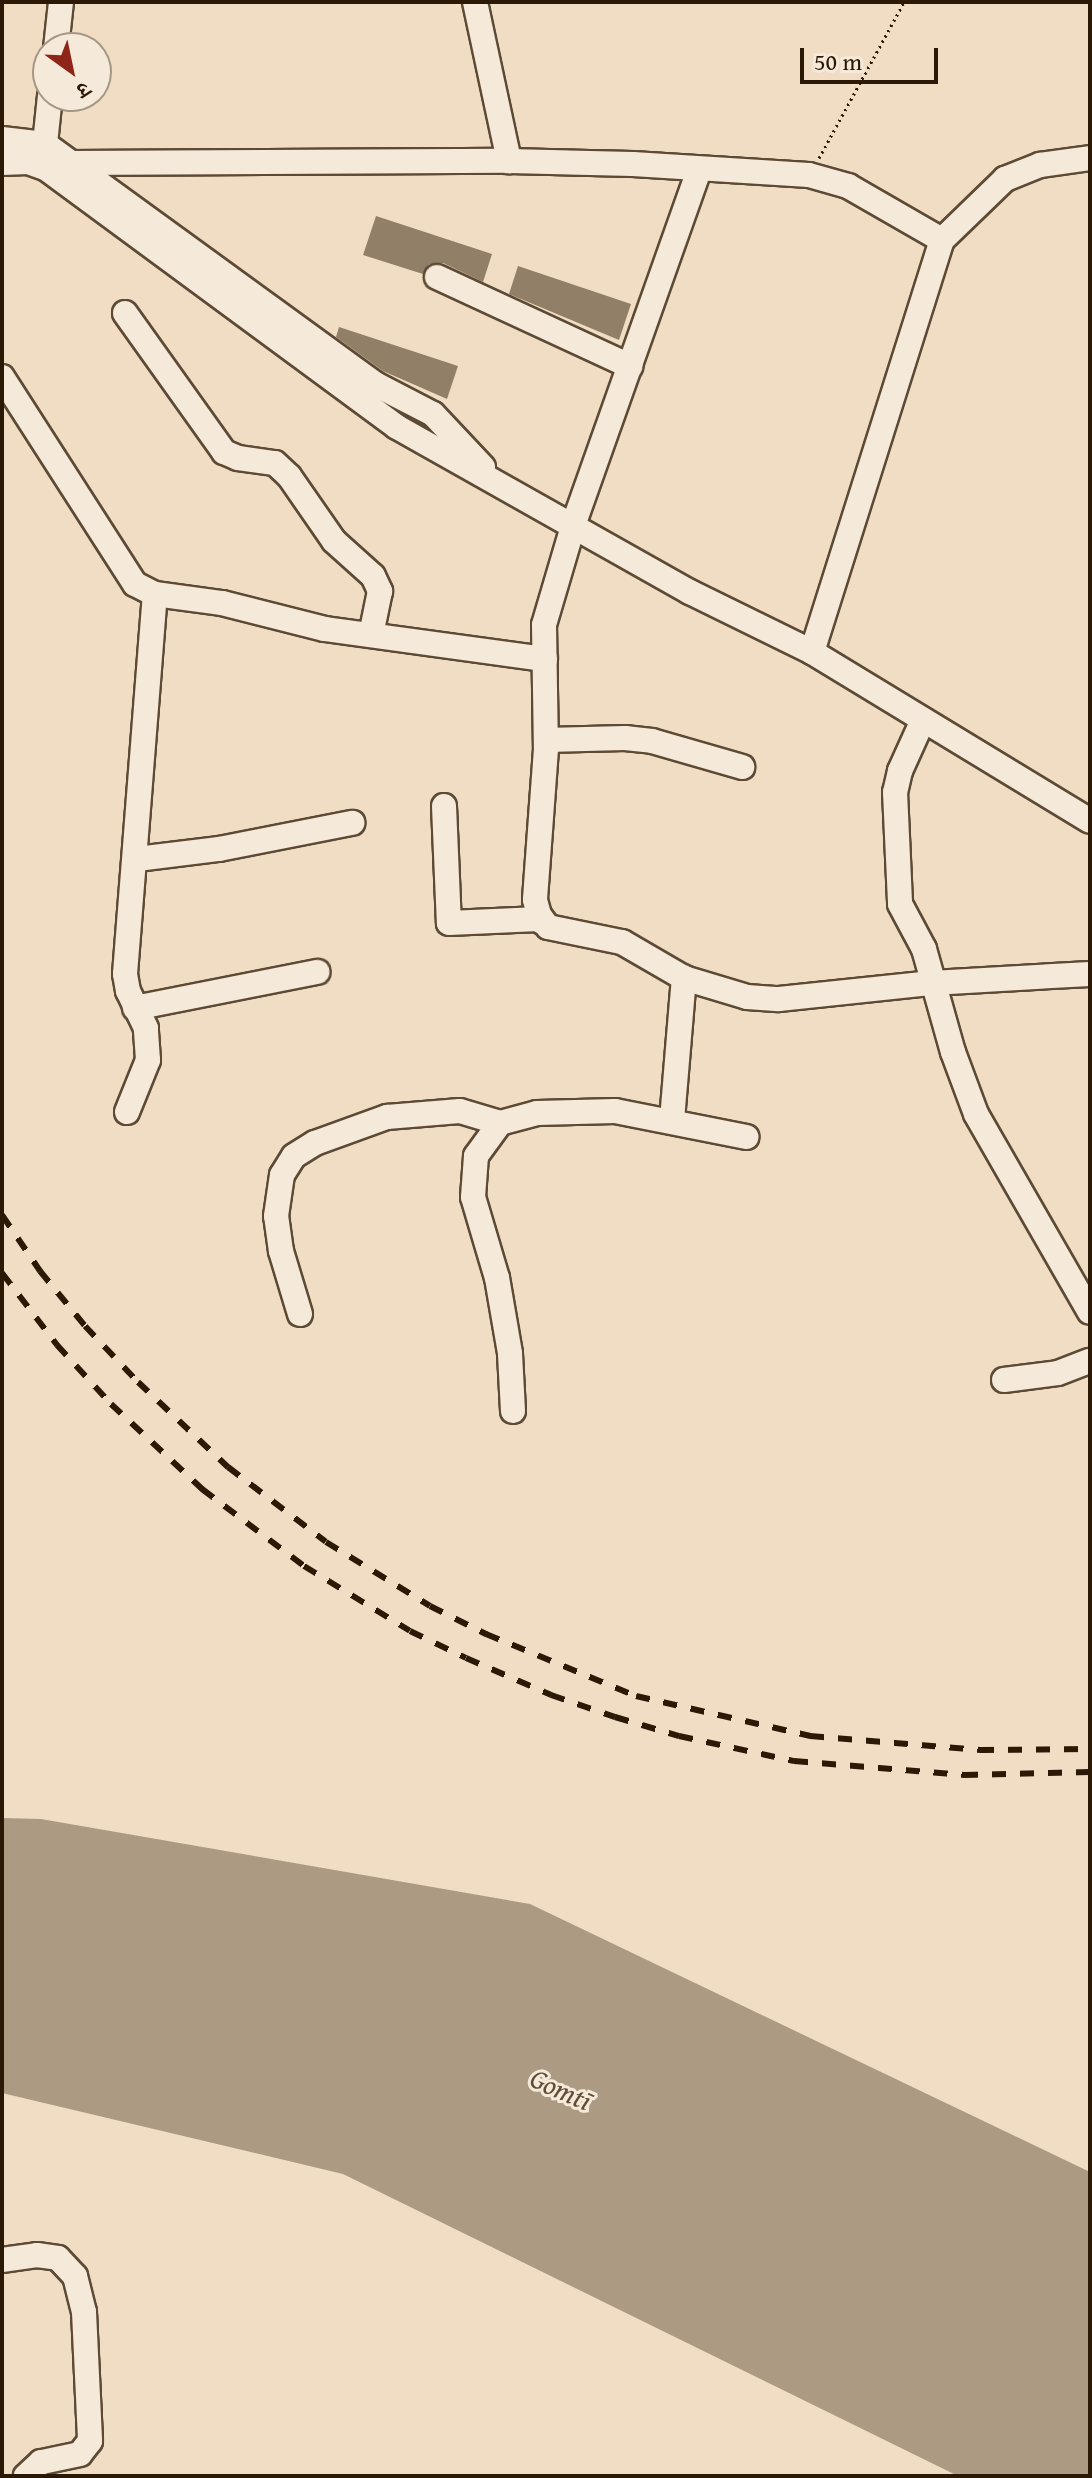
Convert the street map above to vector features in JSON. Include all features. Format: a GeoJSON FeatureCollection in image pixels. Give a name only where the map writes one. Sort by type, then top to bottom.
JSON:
{"type":"FeatureCollection","features":[{"type":"Feature","properties":{"kind":"street"},"geometry":{"type":"LineString","coordinates":[[58,32],[61,2]]}},
{"type":"Feature","properties":{"kind":"street"},"geometry":{"type":"LineString","coordinates":[[475,2],[509,161]]}},
{"type":"Feature","properties":{"kind":"street"},"geometry":{"type":"LineString","coordinates":[[45,144],[48,112]]}},
{"type":"Feature","properties":{"kind":"street"},"geometry":{"type":"LineString","coordinates":[[2,139],[45,144],[375,384],[433,414],[481,465],[487,476]]}},
{"type":"Feature","properties":{"kind":"street"},"geometry":{"type":"LineString","coordinates":[[812,652],[942,240],[1005,179],[1040,165],[1090,158]]}},
{"type":"Feature","properties":{"kind":"street"},"geometry":{"type":"LineString","coordinates":[[71,163],[509,161],[633,164],[809,175],[848,186],[942,240]]}},
{"type":"Feature","properties":{"kind":"street"},"geometry":{"type":"LineString","coordinates":[[2,163],[28,162],[47,169],[397,427],[574,523],[690,592],[812,652],[1090,821]]}},
{"type":"Feature","properties":{"kind":"street"},"geometry":{"type":"LineString","coordinates":[[542,922],[535,900],[546,740],[544,625],[574,523],[699,170]]}},
{"type":"Feature","properties":{"kind":"street"},"geometry":{"type":"LineString","coordinates":[[437,277],[630,366]]}},
{"type":"Feature","properties":{"kind":"street"},"geometry":{"type":"LineString","coordinates":[[125,313],[224,452],[238,458],[275,463],[289,476],[334,541],[373,576],[380,591],[371,635]]}},
{"type":"Feature","properties":{"kind":"street"},"geometry":{"type":"LineString","coordinates":[[2,377],[124,572],[135,584],[155,594],[222,603],[325,629],[545,659]]}},
{"type":"Feature","properties":{"kind":"street"},"geometry":{"type":"LineString","coordinates":[[127,1112],[148,1060],[146,1028],[135,1008],[125,974],[137,859],[155,594]]}},
{"type":"Feature","properties":{"kind":"street"},"geometry":{"type":"LineString","coordinates":[[923,720],[900,771],[895,792],[897,891],[924,949],[932,983],[976,1114],[1090,1312]]}},
{"type":"Feature","properties":{"kind":"street"},"geometry":{"type":"LineString","coordinates":[[546,740],[625,738],[652,741],[742,767]]}},
{"type":"Feature","properties":{"kind":"street"},"geometry":{"type":"LineString","coordinates":[[444,806],[449,923],[539,919],[548,927],[622,942],[684,978],[747,997],[779,999],[932,983],[1090,974]]}},
{"type":"Feature","properties":{"kind":"street"},"geometry":{"type":"LineString","coordinates":[[137,859],[219,849],[352,823]]}},
{"type":"Feature","properties":{"kind":"street"},"geometry":{"type":"LineString","coordinates":[[135,1008],[317,972]]}},
{"type":"Feature","properties":{"kind":"street"},"geometry":{"type":"LineString","coordinates":[[672,1120],[684,978]]}},
{"type":"Feature","properties":{"kind":"street"},"geometry":{"type":"LineString","coordinates":[[300,1314],[281,1251],[276,1216],[282,1175],[294,1156],[315,1143],[387,1117],[460,1111],[500,1123],[537,1113],[615,1111],[746,1137]]}},
{"type":"Feature","properties":{"kind":"street"},"geometry":{"type":"LineString","coordinates":[[500,1123],[476,1156],[473,1197],[497,1278],[510,1353],[513,1411]]}},
{"type":"Feature","properties":{"kind":"street"},"geometry":{"type":"LineString","coordinates":[[1004,1380],[1058,1373],[1090,1361]]}},
{"type":"Feature","properties":{"kind":"street"},"geometry":{"type":"LineString","coordinates":[[2,2260],[37,2255],[58,2258],[75,2276],[84,2312],[90,2441],[80,2454],[41,2462],[26,2476]]}},
{"type":"Feature","properties":{"kind":"path"},"geometry":{"type":"LineString","coordinates":[[809,175],[904,2]]}},
{"type":"Feature","properties":{"kind":"water","name":"Gomtī"},"geometry":{"type":"Polygon","coordinates":[[[2,1818],[41,1819],[530,1904],[1090,2172],[1090,2476],[958,2476],[343,2174],[2,2093],[2,1818]]]}},
{"type":"Feature","properties":{"kind":"building"},"geometry":{"type":"Polygon","coordinates":[[[376,216],[492,254],[483,282],[443,263],[429,264],[423,274],[363,255],[376,216]]]}},
{"type":"Feature","properties":{"kind":"building"},"geometry":{"type":"Polygon","coordinates":[[[518,266],[631,304],[619,340],[509,294],[518,266]]]}},
{"type":"Feature","properties":{"kind":"building"},"geometry":{"type":"Polygon","coordinates":[[[339,327],[458,366],[447,399],[383,371],[336,337],[339,327]]]}},
{"type":"Feature","properties":{"kind":"railway"},"geometry":{"type":"LineString","coordinates":[[2,1215],[40,1271],[85,1326],[138,1382],[228,1467],[326,1542],[430,1606],[486,1634],[636,1696],[810,1736],[980,1750],[1090,1749]]}},
{"type":"Feature","properties":{"kind":"railway"},"geometry":{"type":"LineString","coordinates":[[2,1273],[57,1345],[111,1404],[202,1489],[304,1566],[410,1631],[466,1658],[551,1695],[615,1717],[679,1736],[794,1761],[964,1775],[1090,1772]]}}]}
